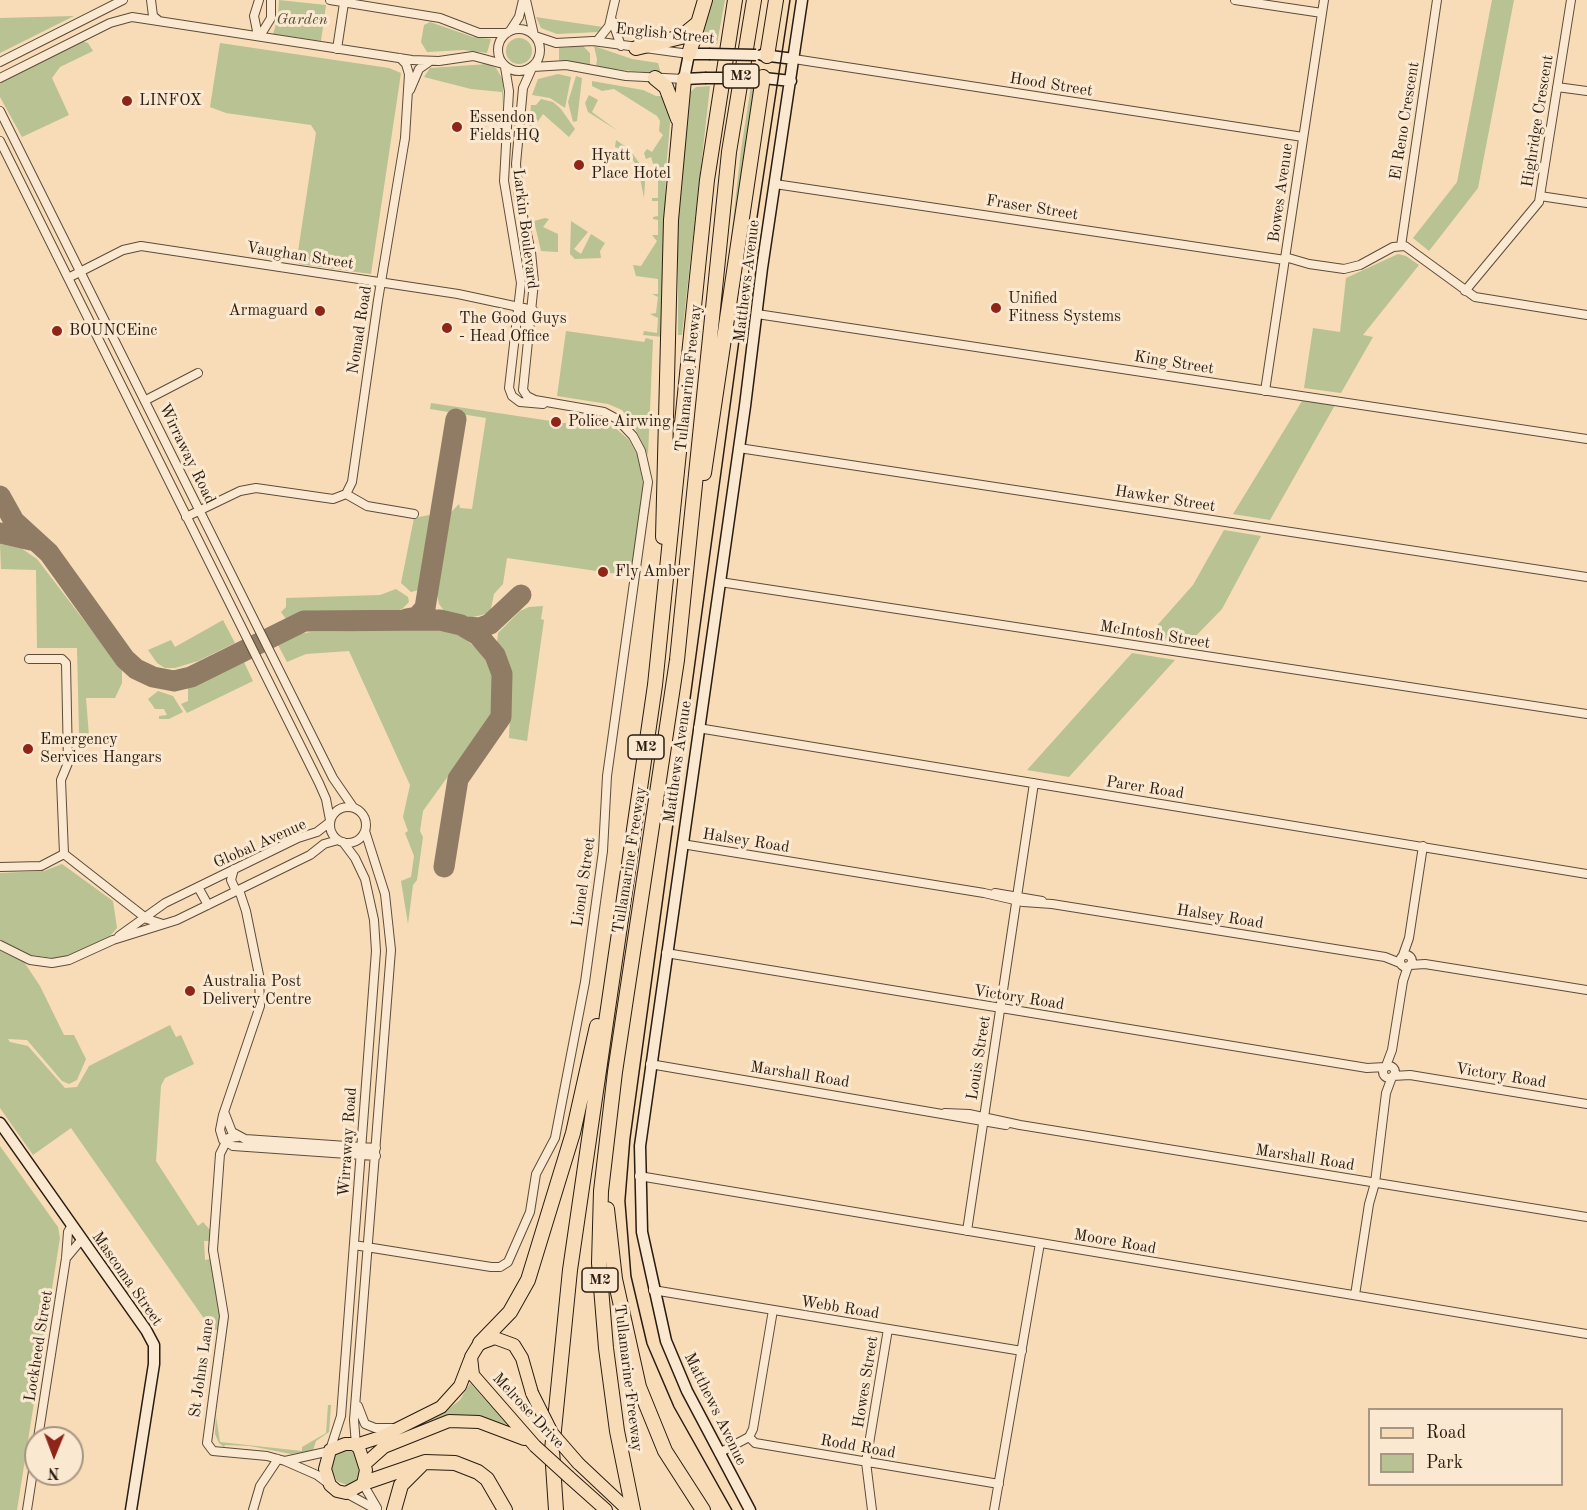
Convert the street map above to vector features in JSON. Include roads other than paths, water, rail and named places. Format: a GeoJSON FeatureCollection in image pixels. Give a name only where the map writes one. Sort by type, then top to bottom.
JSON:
{"type":"FeatureCollection","features":[{"type":"Feature","properties":{"kind":"highway"},"geometry":{"type":"LineString","coordinates":[[689,54],[705,0]]}},
{"type":"Feature","properties":{"kind":"highway","name":"Tullamarine Freeway"},"geometry":{"type":"LineString","coordinates":[[556,1510],[552,1450],[565,1315],[658,659],[707,180],[735,0]]}},
{"type":"Feature","properties":{"kind":"highway","name":"Tullamarine Freeway"},"geometry":{"type":"LineString","coordinates":[[633,1510],[611,1393],[599,1263],[601,1191],[615,1072],[676,660],[729,152],[754,0]]}},
{"type":"Feature","properties":{"kind":"highway"},"geometry":{"type":"LineString","coordinates":[[761,55],[776,0]]}},
{"type":"Feature","properties":{"kind":"highway"},"geometry":{"type":"LineString","coordinates":[[636,48],[684,36],[697,24]]}},
{"type":"Feature","properties":{"kind":"highway"},"geometry":{"type":"LineString","coordinates":[[676,660],[758,77]]}},
{"type":"Feature","properties":{"kind":"highway"},"geometry":{"type":"LineString","coordinates":[[655,78],[666,87],[679,121]]}},
{"type":"Feature","properties":{"kind":"highway"},"geometry":{"type":"LineString","coordinates":[[658,659],[666,468],[671,220],[684,79]]}},
{"type":"Feature","properties":{"kind":"highway"},"geometry":{"type":"LineString","coordinates":[[476,1348],[499,1325],[516,1303],[533,1267],[573,1133],[605,992],[624,889]]}},
{"type":"Feature","properties":{"kind":"highway"},"geometry":{"type":"LineString","coordinates":[[615,1072],[607,1176],[608,1219],[612,1257],[627,1337],[639,1387],[656,1430],[670,1458],[702,1510]]}},
{"type":"Feature","properties":{"kind":"highway"},"geometry":{"type":"LineString","coordinates":[[394,1510],[401,1485],[425,1462]]}},
{"type":"Feature","properties":{"kind":"highway"},"geometry":{"type":"LineString","coordinates":[[364,1483],[425,1462],[455,1463],[478,1473],[494,1488],[505,1510]]}},
{"type":"Feature","properties":{"kind":"main road","name":"Matthews Avenue"},"geometry":{"type":"LineString","coordinates":[[750,1510],[676,1366],[653,1290],[642,1233],[639,1176],[642,1118],[802,0]]}},
{"type":"Feature","properties":{"kind":"main road","name":"English Street"},"geometry":{"type":"LineString","coordinates":[[689,54],[761,55],[794,59]]}},
{"type":"Feature","properties":{"kind":"main road"},"geometry":{"type":"LineString","coordinates":[[689,54],[684,79],[758,77],[791,81]]}},
{"type":"Feature","properties":{"kind":"main road"},"geometry":{"type":"LineString","coordinates":[[758,77],[761,55]]}},
{"type":"Feature","properties":{"kind":"main road","name":"Mascoma Street"},"geometry":{"type":"LineString","coordinates":[[0,1123],[146,1330],[154,1345],[154,1364],[131,1510]]}},
{"type":"Feature","properties":{"kind":"main road","name":"Melrose Drive"},"geometry":{"type":"LineString","coordinates":[[606,1510],[535,1446],[476,1379],[471,1368],[476,1348],[495,1338],[514,1345],[522,1358],[532,1393],[552,1433],[578,1463],[628,1510]]}},
{"type":"Feature","properties":{"kind":"main road"},"geometry":{"type":"LineString","coordinates":[[356,1445],[366,1463],[364,1483],[345,1493],[337,1491],[330,1485],[325,1469],[330,1450],[341,1445],[356,1445],[432,1413],[448,1401],[463,1380],[476,1348]]}},
{"type":"Feature","properties":{"kind":"main road"},"geometry":{"type":"LineString","coordinates":[[366,1463],[384,1448],[449,1421],[490,1425],[522,1437],[535,1446]]}},
{"type":"Feature","properties":{"kind":"street"},"geometry":{"type":"LineString","coordinates":[[0,62],[123,0]]}},
{"type":"Feature","properties":{"kind":"street"},"geometry":{"type":"LineString","coordinates":[[151,0],[153,16],[158,20]]}},
{"type":"Feature","properties":{"kind":"street"},"geometry":{"type":"LineString","coordinates":[[259,0],[254,19],[259,36]]}},
{"type":"Feature","properties":{"kind":"street"},"geometry":{"type":"LineString","coordinates":[[259,36],[271,18],[271,0]]}},
{"type":"Feature","properties":{"kind":"street"},"geometry":{"type":"LineString","coordinates":[[330,0],[440,18],[479,33],[522,29],[535,36]]}},
{"type":"Feature","properties":{"kind":"street"},"geometry":{"type":"LineString","coordinates":[[504,66],[498,49],[500,40],[519,17],[525,0]]}},
{"type":"Feature","properties":{"kind":"street"},"geometry":{"type":"LineString","coordinates":[[525,0],[540,52],[532,67]]}},
{"type":"Feature","properties":{"kind":"street"},"geometry":{"type":"LineString","coordinates":[[597,41],[607,31],[615,0]]}},
{"type":"Feature","properties":{"kind":"street"},"geometry":{"type":"LineString","coordinates":[[1235,0],[1322,13]]}},
{"type":"Feature","properties":{"kind":"street","name":"Bowes Avenue"},"geometry":{"type":"LineString","coordinates":[[1265,391],[1324,0]]}},
{"type":"Feature","properties":{"kind":"street","name":"El Reno Crescent"},"geometry":{"type":"LineString","coordinates":[[1401,246],[1437,0]]}},
{"type":"Feature","properties":{"kind":"street","name":"Highridge Crescent"},"geometry":{"type":"LineString","coordinates":[[1465,291],[1533,211],[1540,196],[1571,0]]}},
{"type":"Feature","properties":{"kind":"street"},"geometry":{"type":"LineString","coordinates":[[337,49],[344,3]]}},
{"type":"Feature","properties":{"kind":"street"},"geometry":{"type":"LineString","coordinates":[[0,78],[125,18],[158,20],[400,58],[430,61],[473,56],[518,72],[532,67],[566,65],[606,74],[684,79]]}},
{"type":"Feature","properties":{"kind":"street"},"geometry":{"type":"LineString","coordinates":[[612,18],[621,46]]}},
{"type":"Feature","properties":{"kind":"street"},"geometry":{"type":"LineString","coordinates":[[83,21],[89,34]]}},
{"type":"Feature","properties":{"kind":"street","name":"English Street"},"geometry":{"type":"LineString","coordinates":[[535,36],[556,43],[597,41],[689,54]]}},
{"type":"Feature","properties":{"kind":"street","name":"Nomad Road"},"geometry":{"type":"LineString","coordinates":[[346,494],[352,482],[401,163],[408,97],[408,69],[400,58]]}},
{"type":"Feature","properties":{"kind":"street","name":"Hood Street"},"geometry":{"type":"LineString","coordinates":[[794,59],[1303,137]]}},
{"type":"Feature","properties":{"kind":"street","name":"Nomad Road"},"geometry":{"type":"LineString","coordinates":[[408,97],[419,69],[430,61]]}},
{"type":"Feature","properties":{"kind":"street","name":"Larkin Boulevard"},"geometry":{"type":"LineString","coordinates":[[504,66],[509,91],[504,181],[519,259],[520,306],[510,391],[521,403],[547,403]]}},
{"type":"Feature","properties":{"kind":"street","name":"Larkin Boulevard"},"geometry":{"type":"LineString","coordinates":[[532,67],[523,88],[516,164],[519,198],[533,266],[533,310],[523,388],[529,397],[547,403]]}},
{"type":"Feature","properties":{"kind":"street"},"geometry":{"type":"LineString","coordinates":[[1557,87],[1587,92]]}},
{"type":"Feature","properties":{"kind":"street","name":"Wirraway Road"},"geometry":{"type":"LineString","coordinates":[[0,111],[333,778],[353,807]]}},
{"type":"Feature","properties":{"kind":"street"},"geometry":{"type":"LineString","coordinates":[[1,143],[16,140]]}},
{"type":"Feature","properties":{"kind":"street","name":"Wirraway Road"},"geometry":{"type":"LineString","coordinates":[[1,143],[324,794],[330,821]]}},
{"type":"Feature","properties":{"kind":"street","name":"Fraser Street"},"geometry":{"type":"LineString","coordinates":[[775,184],[1309,264],[1349,268],[1401,246]]}},
{"type":"Feature","properties":{"kind":"street"},"geometry":{"type":"LineString","coordinates":[[1540,196],[1587,203]]}},
{"type":"Feature","properties":{"kind":"street","name":"Vaughan Street"},"geometry":{"type":"LineString","coordinates":[[68,278],[123,250],[138,246],[381,282],[533,310]]}},
{"type":"Feature","properties":{"kind":"street"},"geometry":{"type":"LineString","coordinates":[[1401,246],[1413,250],[1465,291],[1480,299],[1587,315]]}},
{"type":"Feature","properties":{"kind":"street","name":"King Street"},"geometry":{"type":"LineString","coordinates":[[757,314],[1587,439]]}},
{"type":"Feature","properties":{"kind":"street"},"geometry":{"type":"LineString","coordinates":[[146,400],[198,373]]}},
{"type":"Feature","properties":{"kind":"street","name":"Lionel Street"},"geometry":{"type":"LineString","coordinates":[[354,1245],[496,1267],[507,1263],[528,1221],[534,1198],[535,1177],[551,1151],[557,1133],[585,982],[603,851],[607,776],[648,482],[641,451],[627,429],[617,419],[604,412],[547,403]]}},
{"type":"Feature","properties":{"kind":"street","name":"Hawker Street"},"geometry":{"type":"LineString","coordinates":[[739,448],[1587,577]]}},
{"type":"Feature","properties":{"kind":"street"},"geometry":{"type":"LineString","coordinates":[[186,517],[253,488],[333,499],[346,494],[367,506],[414,514]]}},
{"type":"Feature","properties":{"kind":"street","name":"McIntosh Street"},"geometry":{"type":"LineString","coordinates":[[720,582],[1587,714]]}},
{"type":"Feature","properties":{"kind":"street"},"geometry":{"type":"LineString","coordinates":[[29,659],[62,659],[66,663],[69,763],[61,780],[64,854]]}},
{"type":"Feature","properties":{"kind":"street"},"geometry":{"type":"LineString","coordinates":[[273,691],[286,684]]}},
{"type":"Feature","properties":{"kind":"street","name":"Parer Road"},"geometry":{"type":"LineString","coordinates":[[698,728],[1587,874]]}},
{"type":"Feature","properties":{"kind":"street","name":"Louis Street"},"geometry":{"type":"LineString","coordinates":[[966,1231],[1034,783]]}},
{"type":"Feature","properties":{"kind":"street"},"geometry":{"type":"LineString","coordinates":[[353,807],[363,815],[365,831],[357,840],[340,841],[331,832],[330,821],[339,809],[353,807]]}},
{"type":"Feature","properties":{"kind":"street","name":"Global Avenue"},"geometry":{"type":"LineString","coordinates":[[113,940],[145,916],[298,837],[317,832],[330,821]]}},
{"type":"Feature","properties":{"kind":"street","name":"Wirraway Road"},"geometry":{"type":"LineString","coordinates":[[356,1445],[354,1425],[391,935],[388,907],[365,831]]}},
{"type":"Feature","properties":{"kind":"street","name":"Wirraway Road"},"geometry":{"type":"LineString","coordinates":[[330,1450],[341,1416],[376,937],[372,908],[361,869],[340,841]]}},
{"type":"Feature","properties":{"kind":"street","name":"Global Avenue"},"geometry":{"type":"LineString","coordinates":[[0,945],[30,960],[52,963],[79,957],[113,940],[164,924],[208,905],[310,855],[324,844],[340,841]]}},
{"type":"Feature","properties":{"kind":"street","name":"Halsey Road"},"geometry":{"type":"LineString","coordinates":[[682,844],[1587,990]]}},
{"type":"Feature","properties":{"kind":"street"},"geometry":{"type":"LineString","coordinates":[[1355,1295],[1423,846]]}},
{"type":"Feature","properties":{"kind":"street"},"geometry":{"type":"LineString","coordinates":[[0,867],[41,866],[64,854]]}},
{"type":"Feature","properties":{"kind":"street"},"geometry":{"type":"LineString","coordinates":[[64,854],[145,916],[164,924]]}},
{"type":"Feature","properties":{"kind":"street","name":"St Johns Lane"},"geometry":{"type":"LineString","coordinates":[[234,869],[231,879],[247,915],[261,999],[255,1029],[226,1103],[220,1128],[225,1143],[220,1154],[213,1250],[224,1316],[207,1434],[209,1448],[213,1451],[282,1460],[320,1476],[330,1485]]}},
{"type":"Feature","properties":{"kind":"street","name":"Global Avenue"},"geometry":{"type":"LineString","coordinates":[[198,887],[208,905]]}},
{"type":"Feature","properties":{"kind":"street","name":"Victory Road"},"geometry":{"type":"LineString","coordinates":[[666,953],[1587,1104]]}},
{"type":"Feature","properties":{"kind":"street"},"geometry":{"type":"LineString","coordinates":[[374,977],[389,978]]}},
{"type":"Feature","properties":{"kind":"street","name":"Marshall Road"},"geometry":{"type":"LineString","coordinates":[[650,1064],[1587,1217]]}},
{"type":"Feature","properties":{"kind":"street"},"geometry":{"type":"LineString","coordinates":[[226,1103],[227,1124],[238,1137]]}},
{"type":"Feature","properties":{"kind":"street"},"geometry":{"type":"LineString","coordinates":[[260,1144],[238,1137],[230,1137],[225,1143],[231,1146],[260,1144],[376,1152]]}},
{"type":"Feature","properties":{"kind":"street","name":"Moore Road"},"geometry":{"type":"LineString","coordinates":[[639,1176],[1587,1334]]}},
{"type":"Feature","properties":{"kind":"street","name":"Lockheed Street"},"geometry":{"type":"LineString","coordinates":[[40,1426],[68,1232],[72,1225]]}},
{"type":"Feature","properties":{"kind":"street"},"geometry":{"type":"LineString","coordinates":[[66,1258],[72,1248],[82,1239]]}},
{"type":"Feature","properties":{"kind":"street"},"geometry":{"type":"LineString","coordinates":[[994,1510],[1040,1243]]}},
{"type":"Feature","properties":{"kind":"street","name":"Webb Road"},"geometry":{"type":"LineString","coordinates":[[653,1290],[1022,1351]]}},
{"type":"Feature","properties":{"kind":"street"},"geometry":{"type":"LineString","coordinates":[[719,1453],[749,1437],[753,1429],[773,1310]]}},
{"type":"Feature","properties":{"kind":"street","name":"Howes Street"},"geometry":{"type":"LineString","coordinates":[[872,1510],[866,1462],[888,1329]]}},
{"type":"Feature","properties":{"kind":"street"},"geometry":{"type":"LineString","coordinates":[[348,1335],[362,1336]]}},
{"type":"Feature","properties":{"kind":"street"},"geometry":{"type":"LineString","coordinates":[[356,1399],[361,1419],[369,1426],[382,1428],[404,1426]]}},
{"type":"Feature","properties":{"kind":"street","name":"Rodd Road"},"geometry":{"type":"LineString","coordinates":[[749,1437],[755,1443],[999,1484]]}},
{"type":"Feature","properties":{"kind":"street","name":"St Johns Lane"},"geometry":{"type":"LineString","coordinates":[[282,1460],[330,1450]]}},
{"type":"Feature","properties":{"kind":"street"},"geometry":{"type":"LineString","coordinates":[[253,1510],[260,1486],[282,1460]]}},
{"type":"Feature","properties":{"kind":"street"},"geometry":{"type":"LineString","coordinates":[[364,1483],[369,1498],[378,1510]]}},
{"type":"Feature","properties":{"kind":"street"},"geometry":{"type":"LineString","coordinates":[[27,1510],[31,1486]]}},
{"type":"Feature","properties":{"kind":"street"},"geometry":{"type":"LineString","coordinates":[[345,1493],[378,1510]]}},
{"type":"Feature","properties":{"kind":"tram line"},"geometry":{"type":"LineString","coordinates":[[732,1510],[674,1407],[647,1344],[631,1276],[625,1201],[630,1139],[744,304],[790,0]]}},
{"type":"Feature","properties":{"kind":"place","name":"LINFOX"},"geometry":{"type":"Point","coordinates":[127,101]}},
{"type":"Feature","properties":{"kind":"place","name":"Essendon Fields HQ"},"geometry":{"type":"Point","coordinates":[457,127]}},
{"type":"Feature","properties":{"kind":"place","name":"Hyatt Place Hotel"},"geometry":{"type":"Point","coordinates":[579,165]}},
{"type":"Feature","properties":{"kind":"place","name":"Unified Fitness Systems"},"geometry":{"type":"Point","coordinates":[996,308]}},
{"type":"Feature","properties":{"kind":"place","name":"Armaguard"},"geometry":{"type":"Point","coordinates":[320,311]}},
{"type":"Feature","properties":{"kind":"place","name":"The Good Guys - Head Office"},"geometry":{"type":"Point","coordinates":[447,328]}},
{"type":"Feature","properties":{"kind":"place","name":"BOUNCEinc"},"geometry":{"type":"Point","coordinates":[57,331]}},
{"type":"Feature","properties":{"kind":"place","name":"Police Airwing"},"geometry":{"type":"Point","coordinates":[556,422]}},
{"type":"Feature","properties":{"kind":"place","name":"Fly Amber"},"geometry":{"type":"Point","coordinates":[603,572]}},
{"type":"Feature","properties":{"kind":"place","name":"Emergency Services Hangars"},"geometry":{"type":"Point","coordinates":[28,749]}},
{"type":"Feature","properties":{"kind":"place","name":"Australia Post Delivery Centre"},"geometry":{"type":"Point","coordinates":[190,991]}},
{"type":"Feature","properties":{"kind":"park label","name":"Garden"},"geometry":{"type":"Point","coordinates":[302,20]}}]}
